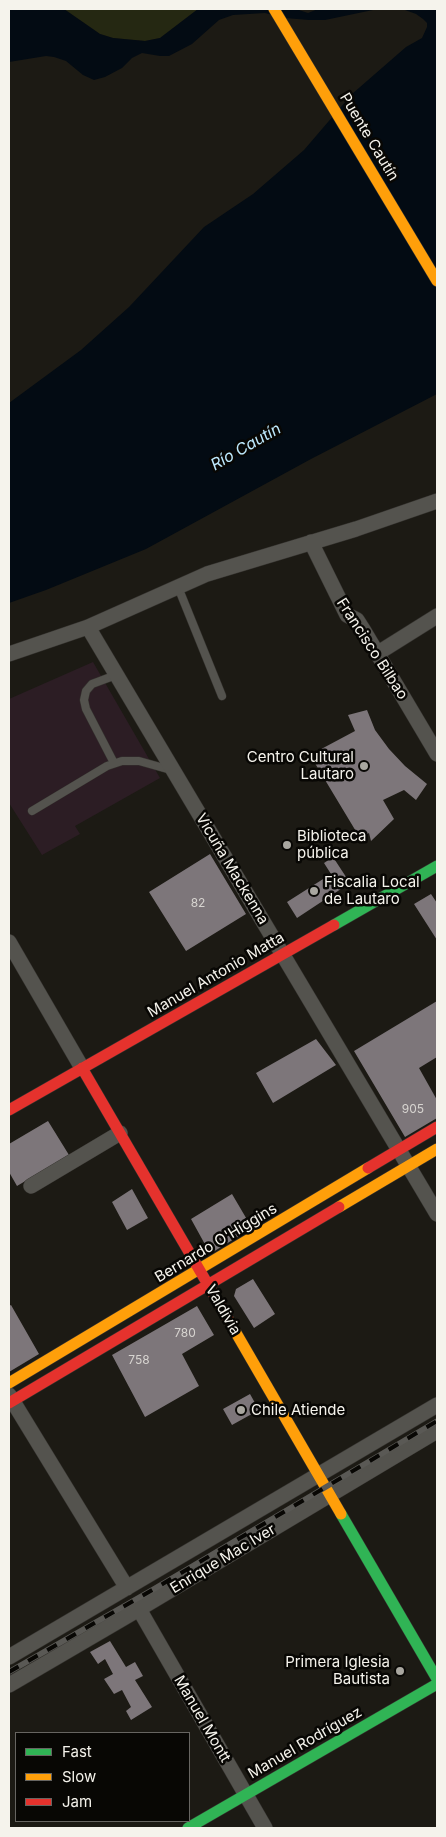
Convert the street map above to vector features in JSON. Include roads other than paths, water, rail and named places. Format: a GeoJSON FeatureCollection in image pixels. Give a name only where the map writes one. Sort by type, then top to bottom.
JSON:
{"type":"FeatureCollection","features":[{"type":"Feature","properties":{"kind":"street","name":"Puente Cautín"},"geometry":{"type":"LineString","coordinates":[[274,9],[437,281]]}},
{"type":"Feature","properties":{"kind":"street"},"geometry":{"type":"LineString","coordinates":[[9,654],[88,627],[207,574],[437,501]]}},
{"type":"Feature","properties":{"kind":"street","name":"Francisco Bilbao"},"geometry":{"type":"LineString","coordinates":[[311,542],[347,614],[357,620],[437,754]]}},
{"type":"Feature","properties":{"kind":"street"},"geometry":{"type":"LineString","coordinates":[[378,653],[437,616]]}},
{"type":"Feature","properties":{"kind":"street","name":"Vicuña Mackenna"},"geometry":{"type":"LineString","coordinates":[[88,627],[437,1214]]}},
{"type":"Feature","properties":{"kind":"street","name":"Manuel Antonio Matta"},"geometry":{"type":"LineString","coordinates":[[9,1110],[437,866]]}},
{"type":"Feature","properties":{"kind":"street","name":"Valdivia"},"geometry":{"type":"LineString","coordinates":[[9,942],[437,1679]]}},
{"type":"Feature","properties":{"kind":"street","name":"Bernardo O'Higgins"},"geometry":{"type":"LineString","coordinates":[[9,1382],[200,1270],[437,1127]]}},
{"type":"Feature","properties":{"kind":"street"},"geometry":{"type":"LineString","coordinates":[[31,1186],[120,1134]]}},
{"type":"Feature","properties":{"kind":"street","name":"Bernardo O'Higgins"},"geometry":{"type":"LineString","coordinates":[[10,1399],[437,1149]]}},
{"type":"Feature","properties":{"kind":"street"},"geometry":{"type":"LineString","coordinates":[[10,1399],[127,1588]]}},
{"type":"Feature","properties":{"kind":"street","name":"Enrique Mac Iver"},"geometry":{"type":"LineString","coordinates":[[9,1657],[437,1405]]}},
{"type":"Feature","properties":{"kind":"street","name":"Enrique Mac Iver"},"geometry":{"type":"LineString","coordinates":[[9,1685],[139,1610],[437,1431]]}},
{"type":"Feature","properties":{"kind":"street","name":"Manuel Montt"},"geometry":{"type":"LineString","coordinates":[[139,1610],[265,1828]]}},
{"type":"Feature","properties":{"kind":"street","name":"Manuel Rodríguez"},"geometry":{"type":"LineString","coordinates":[[188,1828],[437,1684]]}},
{"type":"Feature","properties":{"kind":"lane"},"geometry":{"type":"LineString","coordinates":[[178,587],[222,696]]}},
{"type":"Feature","properties":{"kind":"lane"},"geometry":{"type":"LineString","coordinates":[[114,764],[86,709],[84,700],[86,691],[92,684],[116,675]]}},
{"type":"Feature","properties":{"kind":"lane"},"geometry":{"type":"LineString","coordinates":[[32,811],[101,769],[122,761],[139,760],[173,770]]}},
{"type":"Feature","properties":{"kind":"water","name":"Río Cautín"},"geometry":{"type":"Polygon","coordinates":[[[9,9],[64,9],[100,34],[113,38],[145,41],[160,38],[198,9],[296,9],[308,13],[318,9],[437,9],[437,394],[311,459],[146,549],[9,603],[9,403],[81,350],[129,307],[204,227],[253,194],[304,150],[352,94],[406,47],[422,38],[427,23],[416,14],[405,10],[373,10],[325,20],[285,18],[265,13],[233,15],[219,20],[192,44],[169,56],[142,53],[132,58],[122,68],[105,77],[94,80],[83,75],[66,61],[54,57],[46,56],[9,62],[9,9]]]}},
{"type":"Feature","properties":{"kind":"railway"},"geometry":{"type":"LineString","coordinates":[[9,1672],[154,1589],[437,1421]]}},
{"type":"Feature","properties":{"kind":"place","name":"Centro Cultural Lautaro"},"geometry":{"type":"Point","coordinates":[364,766]}},
{"type":"Feature","properties":{"kind":"place","name":"Biblioteca pública"},"geometry":{"type":"Point","coordinates":[287,845]}},
{"type":"Feature","properties":{"kind":"place","name":"Fiscalia Local de Lautaro"},"geometry":{"type":"Point","coordinates":[314,891]}},
{"type":"Feature","properties":{"kind":"place","name":"Chile Atiende"},"geometry":{"type":"Point","coordinates":[241,1410]}},
{"type":"Feature","properties":{"kind":"place","name":"Primera Iglesia Bautista"},"geometry":{"type":"Point","coordinates":[400,1671]}}]}
